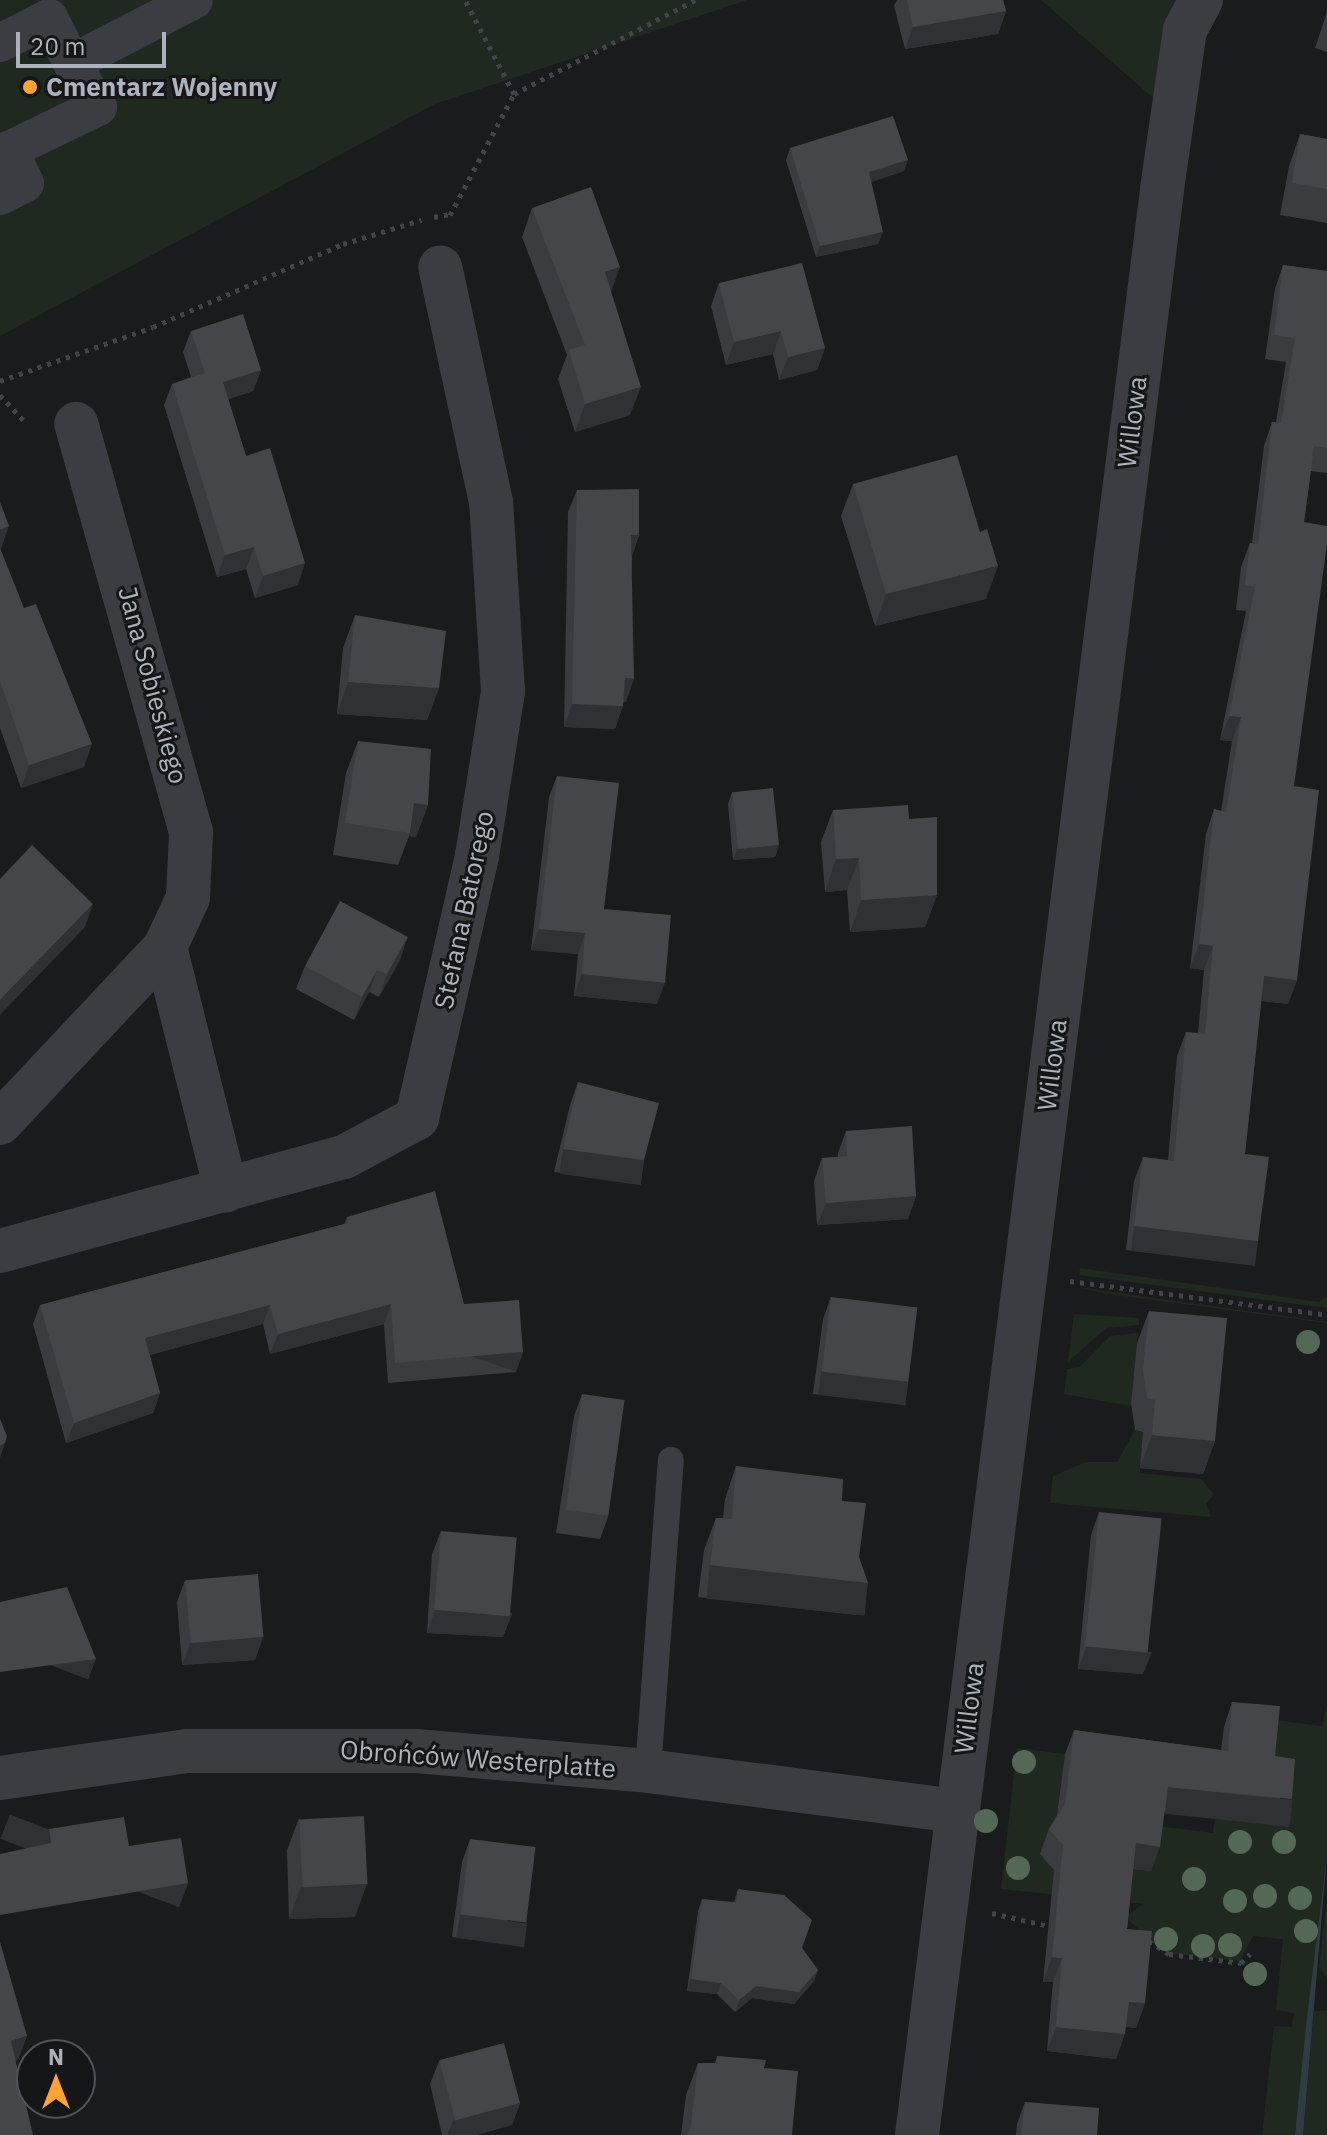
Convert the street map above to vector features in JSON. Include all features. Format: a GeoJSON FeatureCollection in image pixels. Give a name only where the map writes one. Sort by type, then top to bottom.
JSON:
{"type":"FeatureCollection","features":[{"type":"Feature","properties":{"kind":"street"},"geometry":{"type":"LineString","coordinates":[[72,63],[194,0]]}},
{"type":"Feature","properties":{"kind":"street","name":"Willowa"},"geometry":{"type":"LineString","coordinates":[[917,2135],[1185,10]]}},
{"type":"Feature","properties":{"kind":"street"},"geometry":{"type":"LineString","coordinates":[[0,43],[49,18],[98,107],[4,141],[25,183],[0,196]]}},
{"type":"Feature","properties":{"kind":"street","name":"Stefana Batorego"},"geometry":{"type":"LineString","coordinates":[[0,1251],[344,1157],[417,1118],[433,1062],[503,691],[491,502],[440,267]]}},
{"type":"Feature","properties":{"kind":"street","name":"Jana Sobieskiego"},"geometry":{"type":"LineString","coordinates":[[0,1123],[165,947],[188,898],[191,832],[76,424]]}},
{"type":"Feature","properties":{"kind":"street"},"geometry":{"type":"LineString","coordinates":[[165,947],[226,1190]]}},
{"type":"Feature","properties":{"kind":"street","name":"Obrońców Westerplatte"},"geometry":{"type":"LineString","coordinates":[[0,1778],[187,1751],[318,1748],[648,1771],[956,1811]]}},
{"type":"Feature","properties":{"kind":"lane"},"geometry":{"type":"LineString","coordinates":[[648,1771],[671,1460]]}},
{"type":"Feature","properties":{"kind":"path"},"geometry":{"type":"LineString","coordinates":[[465,0],[514,94]]}},
{"type":"Feature","properties":{"kind":"path"},"geometry":{"type":"LineString","coordinates":[[452,225],[450,214],[514,94],[695,0]]}},
{"type":"Feature","properties":{"kind":"path"},"geometry":{"type":"LineString","coordinates":[[0,381],[153,327],[343,244],[450,214]]}},
{"type":"Feature","properties":{"kind":"path"},"geometry":{"type":"LineString","coordinates":[[0,395],[24,421]]}},
{"type":"Feature","properties":{"kind":"path"},"geometry":{"type":"LineString","coordinates":[[1065,1280],[1327,1315]]}},
{"type":"Feature","properties":{"kind":"path"},"geometry":{"type":"LineString","coordinates":[[985,1912],[1049,1926]]}},
{"type":"Feature","properties":{"kind":"path"},"geometry":{"type":"LineString","coordinates":[[1139,1933],[1164,1953],[1241,1963],[1250,1954]]}},
{"type":"Feature","properties":{"kind":"shaded area"},"geometry":{"type":"Polygon","coordinates":[[[0,0],[747,0],[435,104],[0,336],[0,0]]]}},
{"type":"Feature","properties":{"kind":"shaded area"},"geometry":{"type":"Polygon","coordinates":[[[1041,0],[1201,0],[1174,116],[1041,0]]]}},
{"type":"Feature","properties":{"kind":"shaded area"},"geometry":{"type":"Polygon","coordinates":[[[1080,1268],[1319,1302],[1327,1296],[1327,1308],[1079,1275],[1080,1268]]]}},
{"type":"Feature","properties":{"kind":"shaded area"},"geometry":{"type":"Polygon","coordinates":[[[1077,1287],[1327,1322],[1327,1323],[1108,1294],[1077,1287]]]}},
{"type":"Feature","properties":{"kind":"shaded area"},"geometry":{"type":"Polygon","coordinates":[[[1074,1314],[1139,1318],[1139,1325],[1106,1328],[1068,1362],[1074,1314]]]}},
{"type":"Feature","properties":{"kind":"shaded area"},"geometry":{"type":"Polygon","coordinates":[[[1138,1333],[1131,1406],[1064,1394],[1067,1369],[1080,1367],[1110,1336],[1138,1333]]]}},
{"type":"Feature","properties":{"kind":"shaded area"},"geometry":{"type":"Polygon","coordinates":[[[1135,1430],[1143,1432],[1140,1473],[1201,1479],[1214,1494],[1206,1504],[1211,1517],[1050,1503],[1053,1476],[1086,1462],[1117,1462],[1135,1430]]]}},
{"type":"Feature","properties":{"kind":"shaded area"},"geometry":{"type":"Polygon","coordinates":[[[1327,1704],[1327,1855],[1295,2135],[1262,2135],[1274,2026],[1292,2027],[1294,2013],[1276,2010],[1283,1939],[1253,1936],[1240,1961],[1166,1953],[1125,1917],[1143,1904],[1001,1889],[1017,1748],[1065,1754],[1054,1840],[1157,1826],[1213,1833],[1215,1817],[1266,1781],[1274,1720],[1322,1726],[1327,1704]]]}},
{"type":"Feature","properties":{"kind":"shaded area"},"geometry":{"type":"Polygon","coordinates":[[[1327,1855],[1303,2135],[1295,2135],[1306,2026],[1327,1855]]]}},
{"type":"Feature","properties":{"kind":"shaded area"},"geometry":{"type":"Polygon","coordinates":[[[1327,1898],[1327,1978],[1319,1967],[1327,1898]]]}},
{"type":"Feature","properties":{"kind":"shaded area"},"geometry":{"type":"Polygon","coordinates":[[[1314,2011],[1327,2011],[1327,2135],[1303,2135],[1314,2011]]]}},
{"type":"Feature","properties":{"kind":"building"},"geometry":{"type":"Polygon","coordinates":[[[907,0],[1003,0],[1006,11],[913,27],[907,0]]]}},
{"type":"Feature","properties":{"kind":"building"},"geometry":{"type":"Polygon","coordinates":[[[893,116],[908,160],[869,172],[883,232],[820,246],[790,148],[893,116]]]}},
{"type":"Feature","properties":{"kind":"building"},"geometry":{"type":"Polygon","coordinates":[[[1300,134],[1327,139],[1327,189],[1292,183],[1300,134]]]}},
{"type":"Feature","properties":{"kind":"building"},"geometry":{"type":"Polygon","coordinates":[[[591,187],[620,267],[605,272],[641,387],[585,404],[569,350],[585,345],[532,208],[591,187]]]}},
{"type":"Feature","properties":{"kind":"building"},"geometry":{"type":"Polygon","coordinates":[[[802,263],[825,348],[788,357],[781,331],[734,342],[719,283],[802,263]]]}},
{"type":"Feature","properties":{"kind":"building"},"geometry":{"type":"Polygon","coordinates":[[[1283,265],[1327,271],[1327,448],[1314,446],[1304,522],[1327,526],[1327,544],[1294,786],[1319,790],[1297,980],[1264,976],[1245,1154],[1269,1157],[1258,1241],[1134,1226],[1143,1157],[1174,1161],[1186,1032],[1205,1034],[1213,946],[1199,944],[1214,809],[1226,812],[1241,717],[1229,716],[1255,587],[1245,585],[1250,543],[1258,544],[1272,422],[1281,423],[1295,338],[1274,335],[1283,265]]]}},
{"type":"Feature","properties":{"kind":"building"},"geometry":{"type":"Polygon","coordinates":[[[243,314],[261,370],[223,382],[246,456],[270,448],[305,563],[263,576],[254,547],[225,555],[172,384],[205,373],[191,331],[243,314]]]}},
{"type":"Feature","properties":{"kind":"building"},"geometry":{"type":"Polygon","coordinates":[[[957,455],[980,532],[987,529],[998,566],[886,594],[853,484],[957,455]]]}},
{"type":"Feature","properties":{"kind":"building"},"geometry":{"type":"Polygon","coordinates":[[[639,489],[639,535],[631,535],[634,679],[625,678],[623,706],[572,704],[577,490],[639,489]]]}},
{"type":"Feature","properties":{"kind":"building"},"geometry":{"type":"Polygon","coordinates":[[[0,502],[9,526],[0,530],[0,502]]]}},
{"type":"Feature","properties":{"kind":"building"},"geometry":{"type":"Polygon","coordinates":[[[0,548],[24,608],[36,604],[92,744],[29,765],[0,681],[0,548]]]}},
{"type":"Feature","properties":{"kind":"building"},"geometry":{"type":"Polygon","coordinates":[[[355,615],[446,631],[439,688],[348,682],[355,615]]]}},
{"type":"Feature","properties":{"kind":"building"},"geometry":{"type":"Polygon","coordinates":[[[358,741],[431,749],[428,805],[414,803],[410,833],[345,823],[358,741]]]}},
{"type":"Feature","properties":{"kind":"building"},"geometry":{"type":"Polygon","coordinates":[[[557,776],[619,783],[604,909],[671,915],[665,983],[582,974],[585,933],[539,929],[557,776]]]}},
{"type":"Feature","properties":{"kind":"building"},"geometry":{"type":"Polygon","coordinates":[[[773,788],[779,845],[738,849],[732,792],[773,788]]]}},
{"type":"Feature","properties":{"kind":"building"},"geometry":{"type":"Polygon","coordinates":[[[908,805],[909,819],[937,817],[937,895],[861,900],[859,858],[836,859],[833,810],[908,805]]]}},
{"type":"Feature","properties":{"kind":"building"},"geometry":{"type":"Polygon","coordinates":[[[32,845],[93,904],[0,1000],[0,879],[32,845]]]}},
{"type":"Feature","properties":{"kind":"building"},"geometry":{"type":"Polygon","coordinates":[[[340,901],[408,937],[387,974],[377,970],[362,997],[305,966],[340,901]]]}},
{"type":"Feature","properties":{"kind":"building"},"geometry":{"type":"Polygon","coordinates":[[[578,1082],[659,1103],[644,1160],[563,1149],[578,1082]]]}},
{"type":"Feature","properties":{"kind":"building"},"geometry":{"type":"Polygon","coordinates":[[[912,1126],[916,1196],[826,1203],[822,1158],[847,1156],[846,1131],[912,1126]]]}},
{"type":"Feature","properties":{"kind":"building"},"geometry":{"type":"Polygon","coordinates":[[[435,1191],[464,1304],[519,1300],[523,1352],[395,1363],[391,1304],[278,1334],[270,1305],[145,1338],[160,1393],[74,1423],[40,1305],[348,1223],[347,1217],[435,1191]]]}},
{"type":"Feature","properties":{"kind":"building"},"geometry":{"type":"Polygon","coordinates":[[[831,1297],[917,1308],[908,1382],[822,1371],[831,1297]]]}},
{"type":"Feature","properties":{"kind":"building"},"geometry":{"type":"Polygon","coordinates":[[[1149,1311],[1227,1318],[1215,1441],[1152,1435],[1155,1400],[1147,1398],[1143,1371],[1149,1311]]]}},
{"type":"Feature","properties":{"kind":"building"},"geometry":{"type":"Polygon","coordinates":[[[582,1394],[625,1400],[608,1516],[566,1510],[582,1394]]]}},
{"type":"Feature","properties":{"kind":"building"},"geometry":{"type":"Polygon","coordinates":[[[0,1419],[7,1436],[0,1446],[0,1419]]]}},
{"type":"Feature","properties":{"kind":"building"},"geometry":{"type":"Polygon","coordinates":[[[736,1466],[843,1479],[842,1501],[866,1503],[859,1557],[868,1583],[710,1565],[716,1518],[732,1519],[736,1466]]]}},
{"type":"Feature","properties":{"kind":"building"},"geometry":{"type":"Polygon","coordinates":[[[1099,1512],[1162,1519],[1148,1653],[1085,1646],[1099,1512]]]}},
{"type":"Feature","properties":{"kind":"building"},"geometry":{"type":"Polygon","coordinates":[[[441,1531],[517,1538],[510,1616],[434,1610],[441,1531]]]}},
{"type":"Feature","properties":{"kind":"building"},"geometry":{"type":"Polygon","coordinates":[[[258,1574],[263,1637],[191,1643],[185,1580],[258,1574]]]}},
{"type":"Feature","properties":{"kind":"building"},"geometry":{"type":"Polygon","coordinates":[[[67,1587],[96,1659],[0,1672],[0,1602],[67,1587]]]}},
{"type":"Feature","properties":{"kind":"building"},"geometry":{"type":"Polygon","coordinates":[[[1232,1702],[1280,1706],[1275,1756],[1295,1759],[1292,1799],[1168,1787],[1160,1847],[1136,1843],[1127,1929],[1152,1931],[1145,2003],[1129,2002],[1125,2034],[1056,2027],[1062,1958],[1052,1957],[1063,1845],[1049,1829],[1065,1804],[1074,1730],[1228,1751],[1232,1702]]]}},
{"type":"Feature","properties":{"kind":"building"},"geometry":{"type":"Polygon","coordinates":[[[364,1816],[368,1884],[303,1887],[299,1819],[364,1816]]]}},
{"type":"Feature","properties":{"kind":"building"},"geometry":{"type":"Polygon","coordinates":[[[124,1817],[129,1846],[181,1838],[188,1883],[0,1915],[0,1854],[51,1843],[49,1829],[124,1817]]]}},
{"type":"Feature","properties":{"kind":"building"},"geometry":{"type":"Polygon","coordinates":[[[470,1839],[536,1847],[526,1922],[461,1914],[470,1839]]]}},
{"type":"Feature","properties":{"kind":"building"},"geometry":{"type":"Polygon","coordinates":[[[738,1889],[784,1895],[812,1920],[802,1948],[818,1970],[799,1992],[756,1986],[739,2000],[721,1983],[691,1979],[702,1899],[736,1903],[738,1889]]]}},
{"type":"Feature","properties":{"kind":"building"},"geometry":{"type":"Polygon","coordinates":[[[0,1942],[27,2036],[11,2041],[16,2062],[16,2119],[29,2119],[33,2135],[0,2135],[0,1942]]]}},
{"type":"Feature","properties":{"kind":"building"},"geometry":{"type":"Polygon","coordinates":[[[504,2043],[520,2103],[455,2120],[439,2060],[504,2043]]]}},
{"type":"Feature","properties":{"kind":"building"},"geometry":{"type":"Polygon","coordinates":[[[717,2056],[766,2060],[764,2068],[798,2071],[792,2135],[687,2135],[691,2126],[698,2063],[717,2063],[717,2056]]]}},
{"type":"Feature","properties":{"kind":"building"},"geometry":{"type":"Polygon","coordinates":[[[1025,2102],[1099,2108],[1097,2135],[1021,2135],[1025,2102]]]}},
{"type":"Feature","properties":{"kind":"place","name":"Cmentarz Wojenny"},"geometry":{"type":"Point","coordinates":[30,87]}}]}
